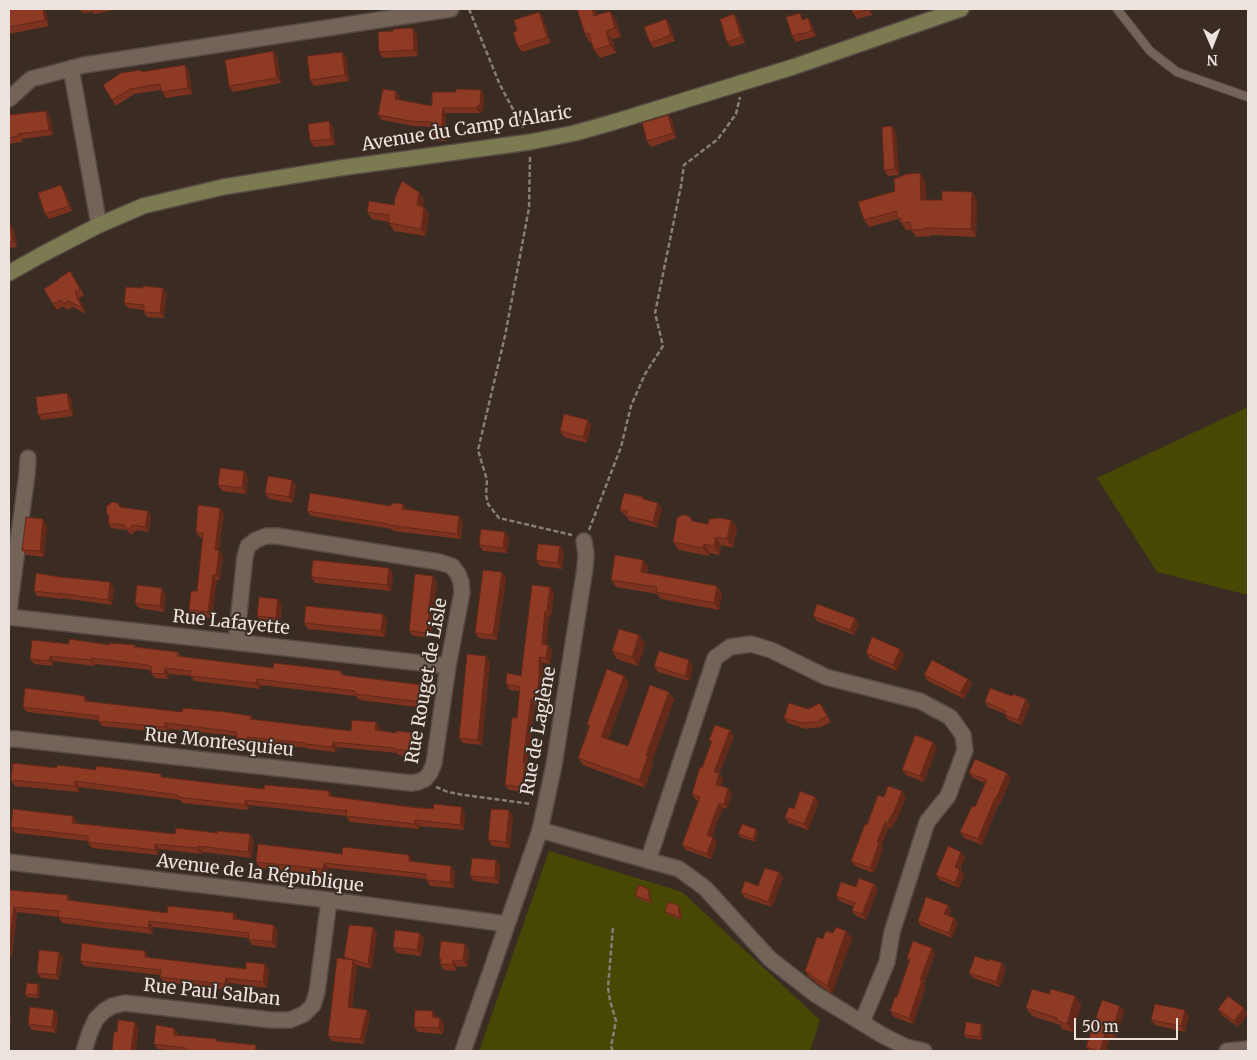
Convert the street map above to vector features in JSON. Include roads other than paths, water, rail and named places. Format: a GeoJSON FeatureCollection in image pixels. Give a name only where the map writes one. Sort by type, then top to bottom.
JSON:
{"type":"FeatureCollection","features":[{"type":"Feature","properties":{"kind":"main road","name":"Avenue du Camp d'Alaric"},"geometry":{"type":"LineString","coordinates":[[9,273],[99,225],[143,206],[223,187],[340,168],[530,142],[574,133],[802,64],[961,9]]}},
{"type":"Feature","properties":{"kind":"street"},"geometry":{"type":"LineString","coordinates":[[9,99],[31,79],[84,65],[451,9]]}},
{"type":"Feature","properties":{"kind":"street"},"geometry":{"type":"LineString","coordinates":[[71,68],[99,225]]}},
{"type":"Feature","properties":{"kind":"street"},"geometry":{"type":"LineString","coordinates":[[9,610],[28,458]]}},
{"type":"Feature","properties":{"kind":"street","name":"Rue Rouget de Lisle"},"geometry":{"type":"LineString","coordinates":[[236,642],[245,556],[248,546],[266,536],[278,536],[439,562],[452,566],[458,574],[462,592],[448,666],[434,763],[425,779]]}},
{"type":"Feature","properties":{"kind":"street","name":"Rue de Laglène"},"geometry":{"type":"LineString","coordinates":[[464,1051],[540,830],[554,765],[585,568],[586,554],[584,541]]}},
{"type":"Feature","properties":{"kind":"street","name":"Rue Lafayette"},"geometry":{"type":"LineString","coordinates":[[9,617],[448,666]]}},
{"type":"Feature","properties":{"kind":"street"},"geometry":{"type":"LineString","coordinates":[[648,861],[715,658],[730,647],[751,644],[771,650],[826,677],[920,701],[950,717],[962,734],[965,750],[948,796],[927,822],[892,932],[887,962],[862,1022]]}},
{"type":"Feature","properties":{"kind":"street","name":"Rue Montesquieu"},"geometry":{"type":"LineString","coordinates":[[9,739],[411,783],[425,779]]}},
{"type":"Feature","properties":{"kind":"street"},"geometry":{"type":"LineString","coordinates":[[540,830],[679,869],[705,888],[770,959],[815,994],[882,1035],[906,1047],[924,1051]]}},
{"type":"Feature","properties":{"kind":"street","name":"Avenue de la République"},"geometry":{"type":"LineString","coordinates":[[9,862],[329,900],[507,924]]}},
{"type":"Feature","properties":{"kind":"street","name":"Rue Paul Salban"},"geometry":{"type":"LineString","coordinates":[[84,1051],[96,1020],[112,1006],[125,1003],[271,1020],[290,1020],[304,1014],[313,1005],[317,992],[329,900]]}},
{"type":"Feature","properties":{"kind":"street"},"geometry":{"type":"LineString","coordinates":[[1227,1051],[1248,1049]]}},
{"type":"Feature","properties":{"kind":"lane"},"geometry":{"type":"LineString","coordinates":[[1117,9],[1150,51],[1177,72],[1248,97]]}}]}
